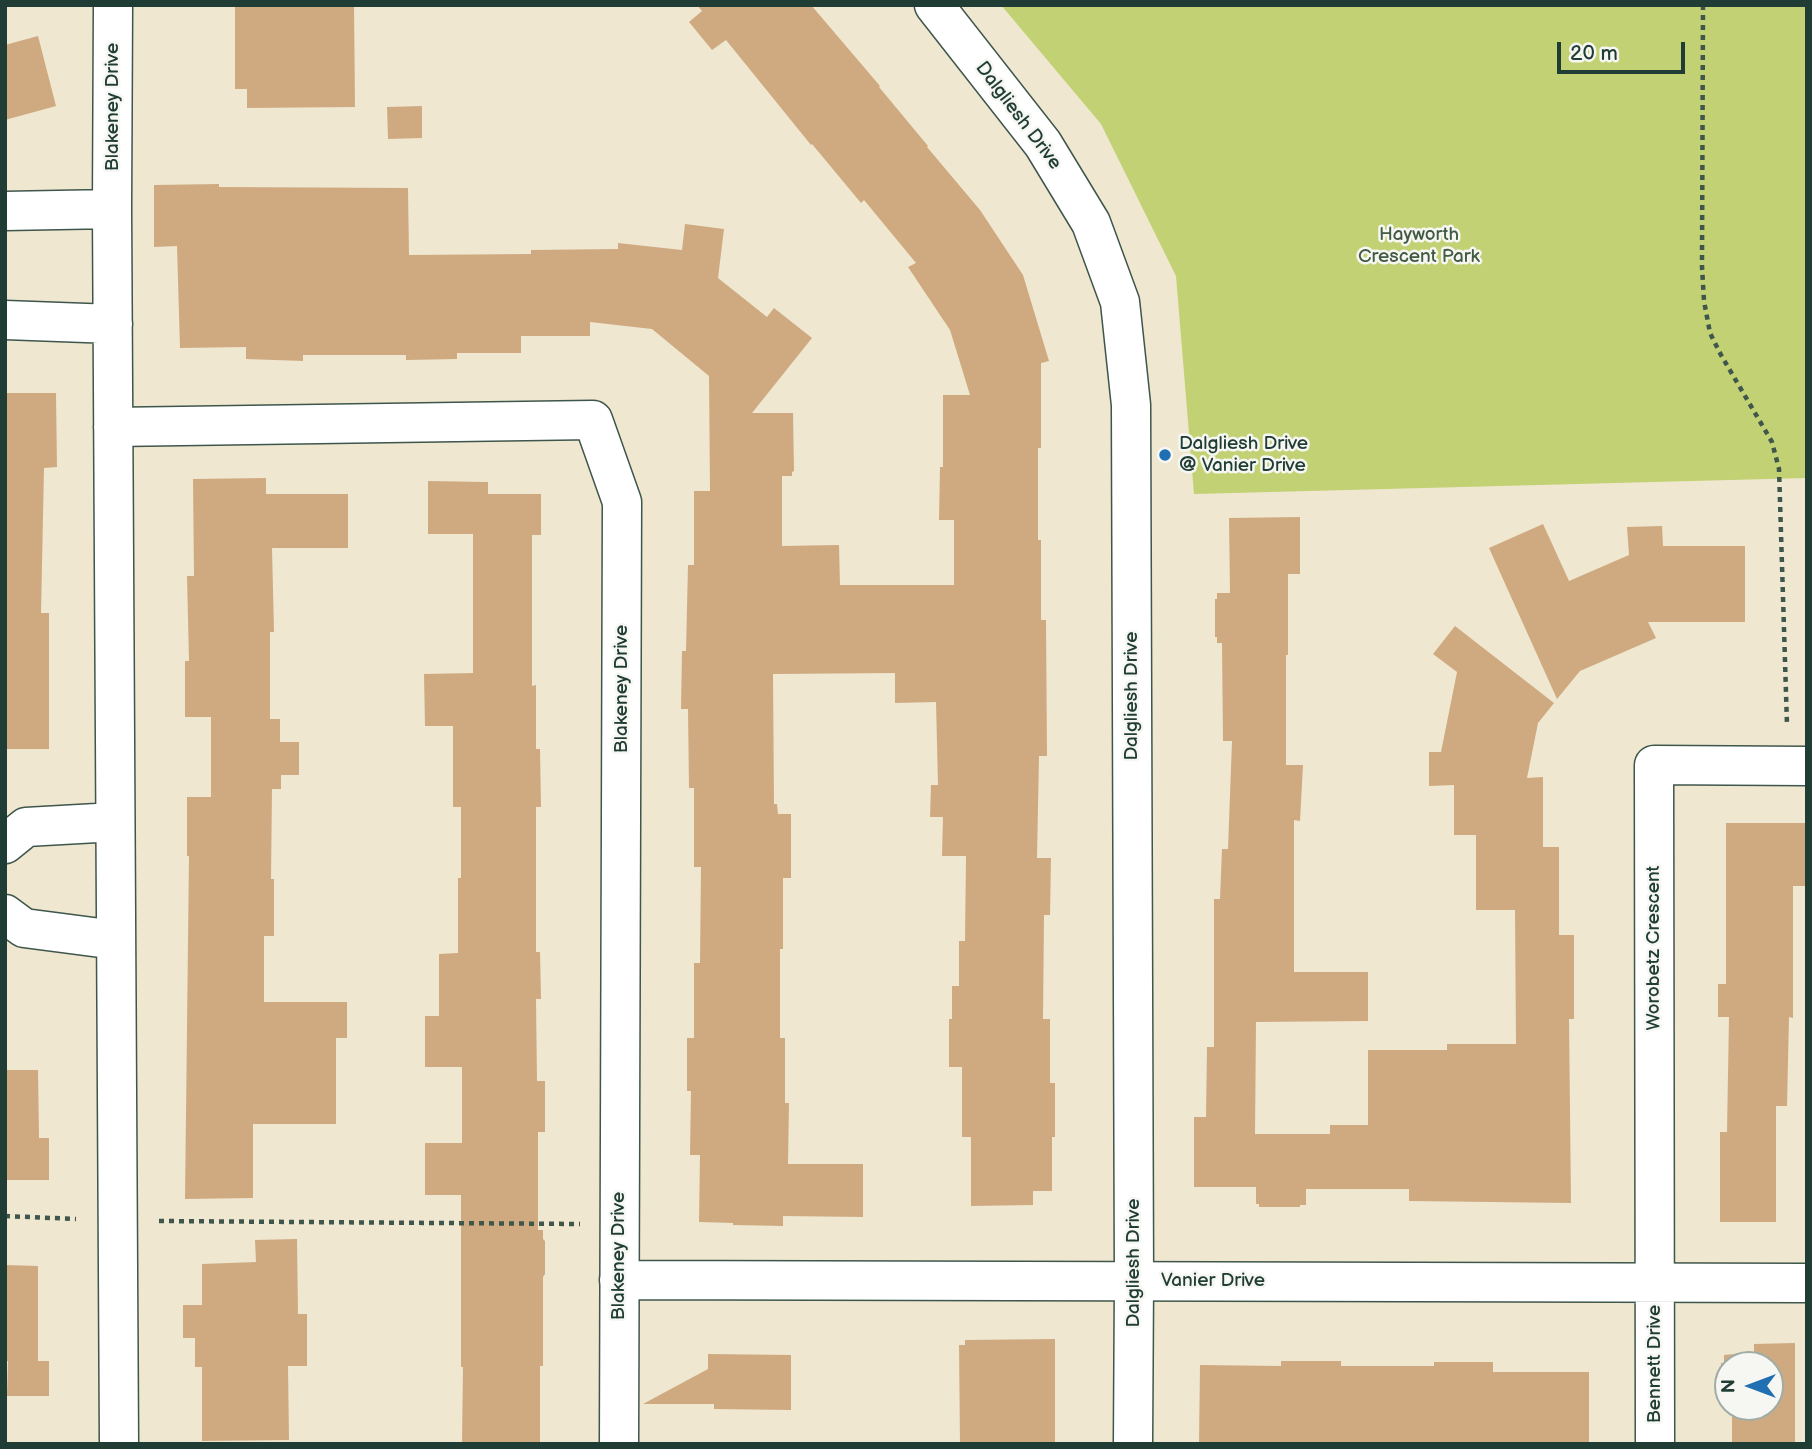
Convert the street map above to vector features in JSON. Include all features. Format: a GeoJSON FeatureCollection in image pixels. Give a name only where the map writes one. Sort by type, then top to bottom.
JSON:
{"type":"FeatureCollection","features":[{"type":"Feature","properties":{"kind":"street","name":"Blakeney Drive"},"geometry":{"type":"LineString","coordinates":[[113,5],[119,1444]]}},
{"type":"Feature","properties":{"kind":"street","name":"Dalgliesh Drive"},"geometry":{"type":"LineString","coordinates":[[934,5],[1043,144],[1091,223],[1120,302],[1131,405],[1135,1280],[1133,1444]]}},
{"type":"Feature","properties":{"kind":"street"},"geometry":{"type":"LineString","coordinates":[[5,211],[112,209]]}},
{"type":"Feature","properties":{"kind":"street"},"geometry":{"type":"LineString","coordinates":[[5,320],[113,324]]}},
{"type":"Feature","properties":{"kind":"street","name":"Blakeney Drive"},"geometry":{"type":"LineString","coordinates":[[113,427],[593,420],[622,502],[618,1444]]}},
{"type":"Feature","properties":{"kind":"street","name":"Worobetz Crescent"},"geometry":{"type":"LineString","coordinates":[[1654,1283],[1654,765],[1797,766]]}},
{"type":"Feature","properties":{"kind":"street"},"geometry":{"type":"LineString","coordinates":[[5,844],[26,827],[115,822]]}},
{"type":"Feature","properties":{"kind":"street"},"geometry":{"type":"LineString","coordinates":[[5,914],[24,928],[116,940]]}},
{"type":"Feature","properties":{"kind":"street","name":"Vanier Drive"},"geometry":{"type":"LineString","coordinates":[[619,1280],[1807,1283]]}},
{"type":"Feature","properties":{"kind":"street","name":"Bennett Drive"},"geometry":{"type":"LineString","coordinates":[[1654,1283],[1655,1444]]}},
{"type":"Feature","properties":{"kind":"path"},"geometry":{"type":"LineString","coordinates":[[1703,5],[1704,301],[1710,333],[1772,442],[1779,469],[1797,766]]}},
{"type":"Feature","properties":{"kind":"path"},"geometry":{"type":"LineString","coordinates":[[5,1216],[118,1221],[620,1224]]}},
{"type":"Feature","properties":{"kind":"green space","name":"Hayworth Crescent Park"},"geometry":{"type":"Polygon","coordinates":[[[1001,5],[1807,5],[1807,478],[1194,494],[1176,276],[1101,124],[1001,5]]]}},
{"type":"Feature","properties":{"kind":"building"},"geometry":{"type":"Polygon","coordinates":[[[235,5],[354,5],[355,107],[247,108],[247,89],[235,89],[235,5]]]}},
{"type":"Feature","properties":{"kind":"building"},"geometry":{"type":"Polygon","coordinates":[[[697,5],[811,5],[980,210],[1023,275],[1049,361],[1041,363],[1041,448],[1038,448],[1041,620],[1046,620],[1047,756],[1039,756],[1037,858],[1051,858],[1050,915],[1044,915],[1043,1019],[1050,1019],[1050,1083],[1055,1083],[1055,1137],[1052,1137],[1052,1191],[1033,1191],[1033,1205],[971,1206],[971,1137],[962,1137],[962,1067],[949,1067],[952,986],[959,986],[959,941],[965,941],[966,856],[942,856],[943,817],[930,817],[931,785],[938,785],[936,702],[895,703],[895,673],[773,674],[774,804],[777,804],[778,814],[791,814],[791,878],[783,878],[783,949],[780,949],[780,1038],[785,1038],[785,1103],[789,1103],[788,1164],[863,1164],[863,1217],[783,1216],[783,1226],[699,1222],[700,1155],[690,1155],[691,1091],[687,1091],[687,1038],[694,1038],[694,963],[700,963],[701,867],[694,867],[694,788],[689,788],[688,709],[681,709],[682,651],[686,651],[688,565],[694,565],[694,491],[710,491],[709,376],[652,329],[590,322],[590,336],[521,336],[521,353],[457,353],[457,359],[406,360],[406,355],[303,355],[303,361],[246,359],[246,347],[180,348],[177,246],[154,247],[154,185],[408,188],[409,255],[531,254],[531,250],[618,249],[618,243],[682,250],[685,224],[724,229],[718,278],[767,317],[774,308],[812,338],[752,413],[793,413],[794,471],[792,476],[782,476],[782,546],[839,545],[840,585],[954,585],[954,520],[939,520],[940,467],[943,467],[943,395],[970,395],[950,330],[908,267],[916,263],[864,200],[861,203],[726,40],[712,50],[689,22],[702,11],[697,5]]]}},
{"type":"Feature","properties":{"kind":"building"},"geometry":{"type":"Polygon","coordinates":[[[38,36],[56,106],[5,120],[5,45],[38,36]]]}},
{"type":"Feature","properties":{"kind":"building"},"geometry":{"type":"Polygon","coordinates":[[[422,106],[422,138],[388,139],[387,107],[422,106]]]}},
{"type":"Feature","properties":{"kind":"building"},"geometry":{"type":"Polygon","coordinates":[[[5,393],[56,393],[57,467],[44,468],[41,613],[49,613],[49,749],[5,749],[5,393]]]}},
{"type":"Feature","properties":{"kind":"building"},"geometry":{"type":"Polygon","coordinates":[[[266,478],[266,494],[348,494],[348,548],[272,548],[274,632],[270,632],[270,719],[280,719],[280,742],[299,742],[299,775],[281,775],[281,789],[272,789],[271,879],[274,879],[274,936],[264,936],[264,1002],[347,1002],[347,1038],[336,1038],[336,1124],[253,1124],[253,1198],[185,1199],[189,856],[187,797],[211,797],[211,717],[185,717],[185,661],[189,661],[187,576],[194,576],[193,479],[266,478]]]}},
{"type":"Feature","properties":{"kind":"building"},"geometry":{"type":"Polygon","coordinates":[[[428,481],[488,482],[488,494],[541,494],[541,535],[532,535],[532,686],[536,685],[536,749],[540,749],[541,807],[536,807],[536,952],[540,952],[541,999],[536,999],[537,1081],[545,1081],[545,1132],[538,1132],[538,1230],[543,1230],[545,1241],[540,1443],[462,1443],[461,1195],[425,1195],[425,1143],[462,1143],[462,1067],[425,1067],[425,1016],[439,1016],[439,954],[458,953],[461,807],[453,807],[453,726],[425,726],[424,674],[473,673],[473,534],[428,534],[428,481]]]}},
{"type":"Feature","properties":{"kind":"building"},"geometry":{"type":"Polygon","coordinates":[[[1300,517],[1300,574],[1288,574],[1286,655],[1286,765],[1303,765],[1300,821],[1294,820],[1294,972],[1368,972],[1368,1021],[1256,1022],[1255,1134],[1330,1134],[1330,1125],[1368,1125],[1368,1050],[1447,1050],[1447,1044],[1516,1044],[1515,910],[1476,910],[1476,835],[1454,835],[1454,785],[1429,786],[1429,752],[1441,752],[1457,672],[1433,654],[1455,626],[1554,703],[1538,723],[1527,778],[1543,777],[1543,847],[1559,847],[1559,935],[1574,935],[1574,1019],[1569,1019],[1571,1203],[1409,1201],[1409,1189],[1306,1189],[1306,1205],[1259,1207],[1259,1204],[1256,1204],[1256,1187],[1194,1187],[1194,1117],[1206,1117],[1207,1047],[1214,1047],[1214,899],[1220,899],[1222,849],[1228,849],[1232,741],[1223,741],[1222,643],[1217,643],[1215,637],[1215,599],[1217,593],[1230,593],[1229,518],[1300,517]]]}},
{"type":"Feature","properties":{"kind":"building"},"geometry":{"type":"Polygon","coordinates":[[[1543,524],[1569,581],[1629,555],[1627,527],[1662,526],[1663,546],[1745,546],[1745,622],[1648,622],[1656,638],[1580,671],[1557,699],[1489,548],[1543,524]]]}},
{"type":"Feature","properties":{"kind":"building"},"geometry":{"type":"Polygon","coordinates":[[[1726,823],[1807,823],[1807,886],[1793,886],[1793,1018],[1789,1017],[1787,1106],[1776,1106],[1776,1222],[1720,1222],[1720,1132],[1727,1132],[1729,1017],[1718,1017],[1718,984],[1726,984],[1726,823]]]}},
{"type":"Feature","properties":{"kind":"building"},"geometry":{"type":"Polygon","coordinates":[[[5,1070],[38,1070],[39,1138],[49,1138],[49,1180],[5,1180],[5,1070]]]}},
{"type":"Feature","properties":{"kind":"building"},"geometry":{"type":"Polygon","coordinates":[[[297,1239],[298,1314],[307,1314],[307,1366],[288,1366],[289,1440],[202,1441],[202,1367],[195,1367],[195,1338],[183,1338],[183,1305],[202,1305],[202,1264],[256,1262],[255,1240],[297,1239]]]}},
{"type":"Feature","properties":{"kind":"building"},"geometry":{"type":"Polygon","coordinates":[[[5,1265],[38,1266],[38,1361],[49,1361],[49,1396],[7,1396],[5,1265]]]}},
{"type":"Feature","properties":{"kind":"building"},"geometry":{"type":"Polygon","coordinates":[[[1055,1339],[1055,1444],[960,1444],[959,1345],[965,1345],[965,1340],[1055,1339]]]}},
{"type":"Feature","properties":{"kind":"building"},"geometry":{"type":"Polygon","coordinates":[[[1795,1343],[1795,1444],[1732,1444],[1732,1421],[1784,1421],[1784,1351],[1754,1351],[1754,1344],[1795,1343]]]}},
{"type":"Feature","properties":{"kind":"building"},"geometry":{"type":"Polygon","coordinates":[[[708,1354],[791,1355],[791,1410],[714,1409],[714,1404],[643,1404],[708,1369],[708,1354]]]}},
{"type":"Feature","properties":{"kind":"building"},"geometry":{"type":"Polygon","coordinates":[[[1281,1361],[1341,1361],[1341,1366],[1434,1366],[1434,1362],[1493,1362],[1493,1372],[1589,1372],[1589,1444],[1199,1444],[1200,1365],[1281,1366],[1281,1361]]]}},
{"type":"Feature","properties":{"kind":"place","name":"Dalgliesh Drive @ Vanier Drive"},"geometry":{"type":"Point","coordinates":[1165,455]}}]}
